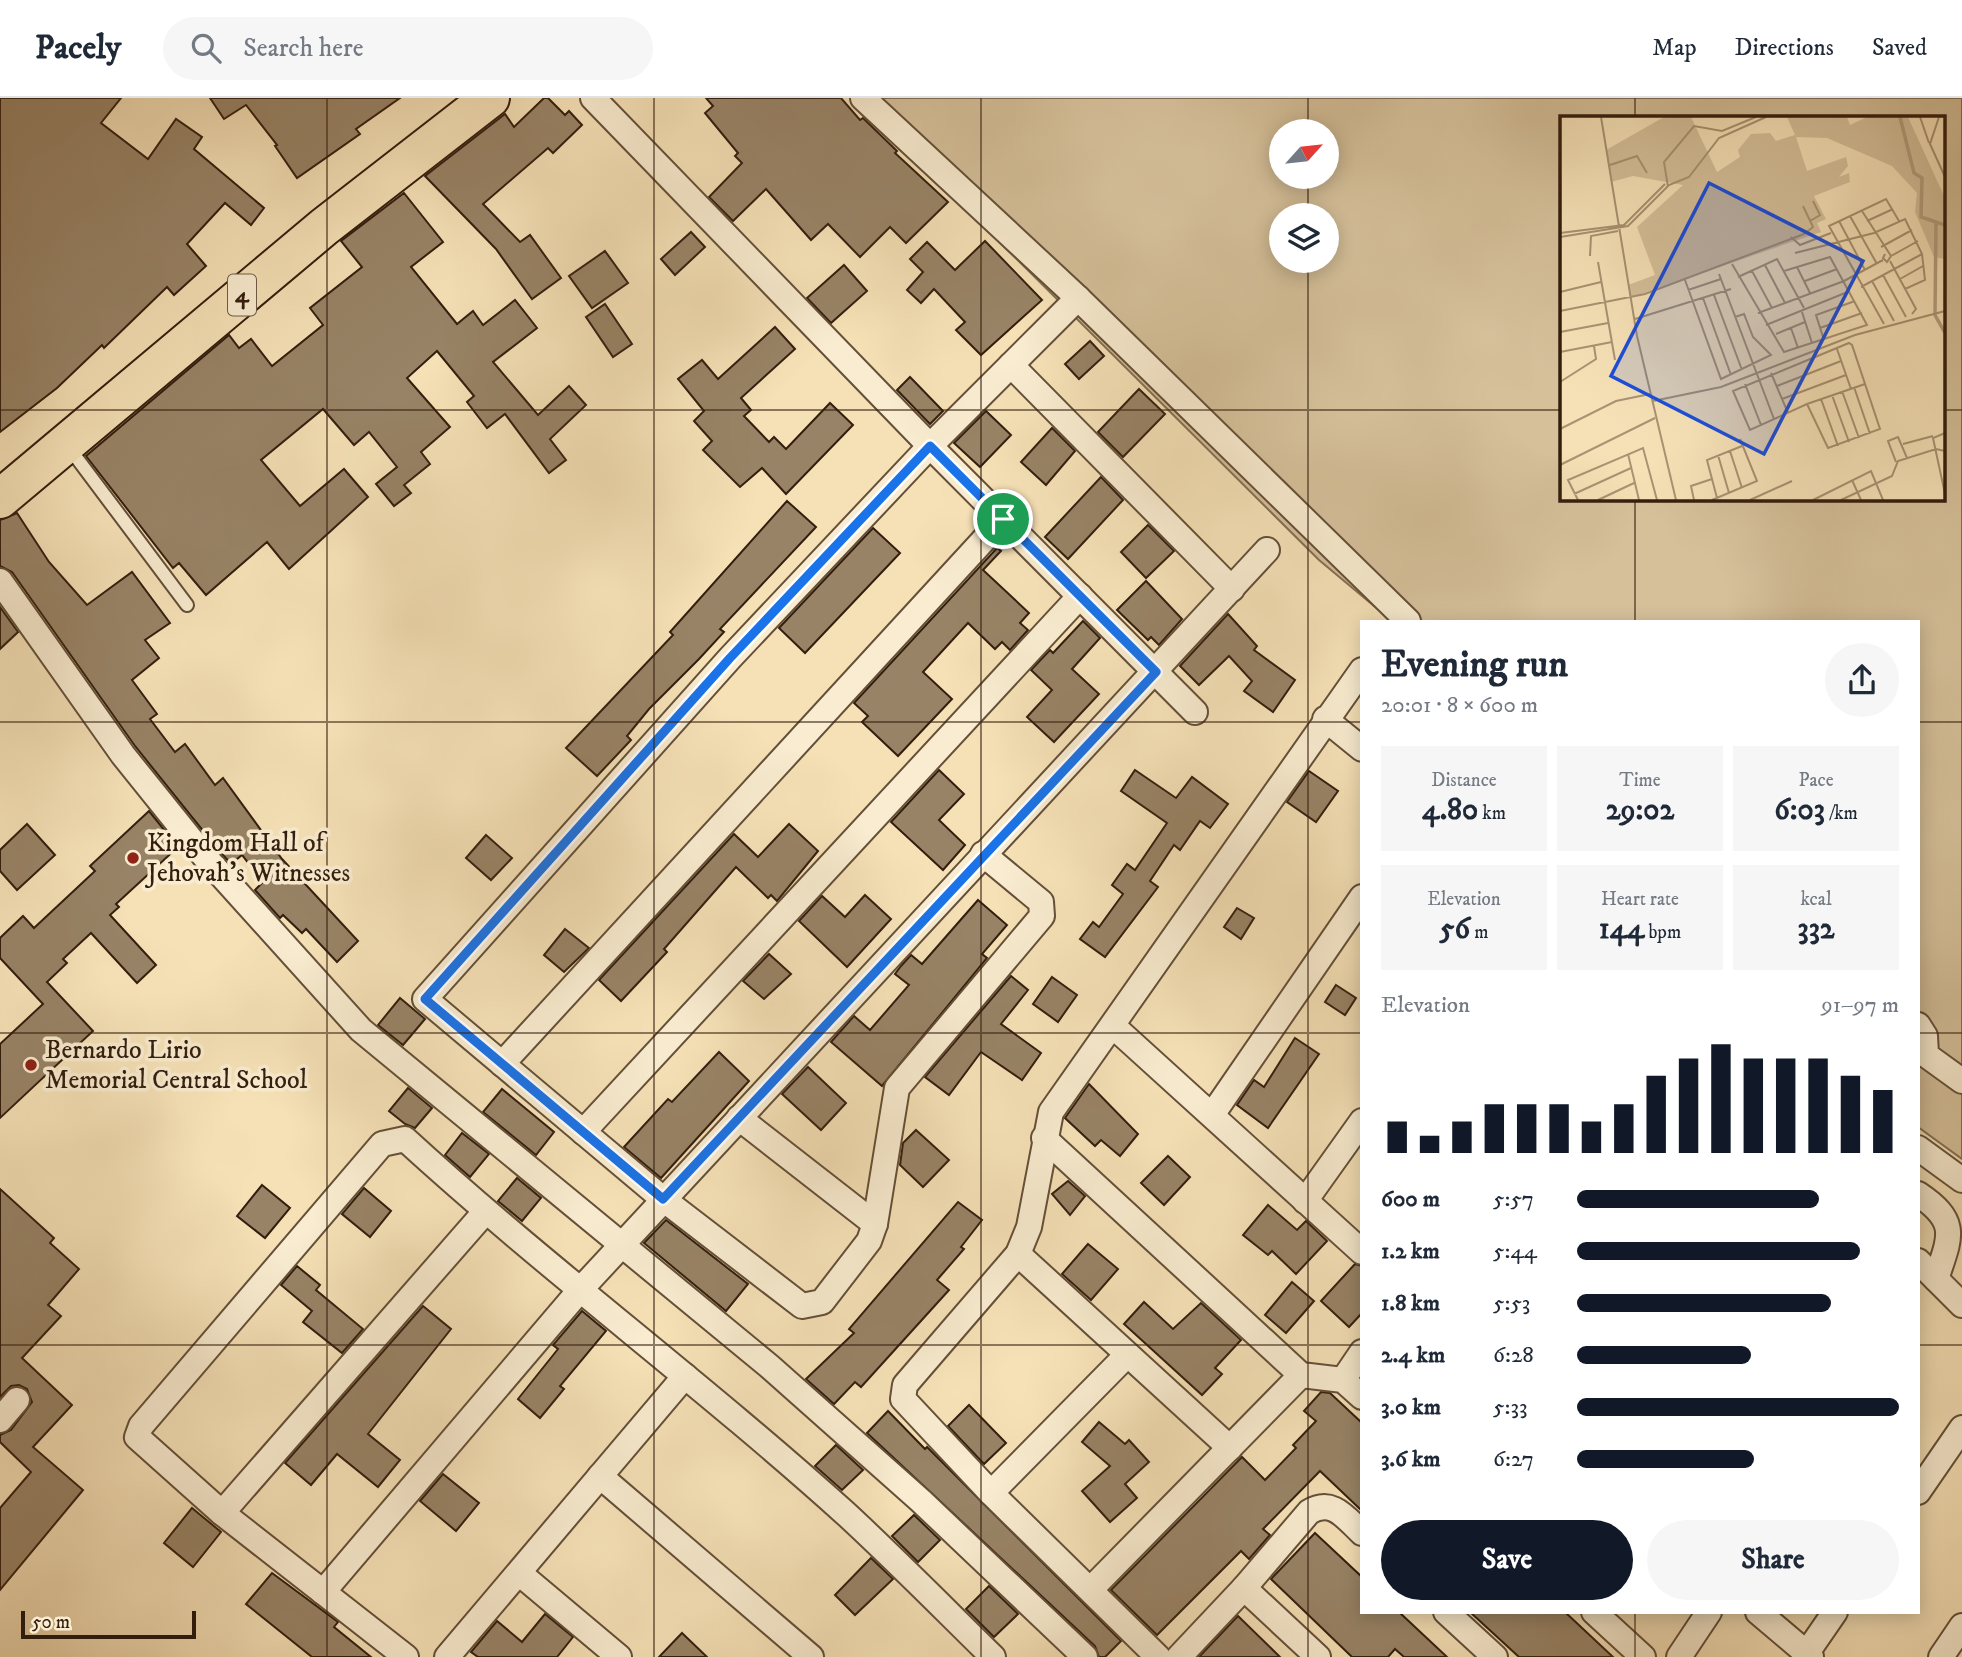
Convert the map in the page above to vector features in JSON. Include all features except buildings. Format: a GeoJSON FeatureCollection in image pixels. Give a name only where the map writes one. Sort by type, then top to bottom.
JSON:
{"type":"FeatureCollection","features":[{"type":"Feature","properties":{"kind":"highway","name":"4"},"geometry":{"type":"LineString","coordinates":[[4,486],[65,442],[334,218],[490,98]]}},
{"type":"Feature","properties":{"kind":"street"},"geometry":{"type":"LineString","coordinates":[[593,98],[930,446],[1195,712]]}},
{"type":"Feature","properties":{"kind":"street"},"geometry":{"type":"LineString","coordinates":[[863,98],[1078,298],[1403,620]]}},
{"type":"Feature","properties":{"kind":"street"},"geometry":{"type":"LineString","coordinates":[[984,854],[1041,902],[1042,916],[897,1088],[875,1224],[869,1241],[822,1302],[802,1306],[663,1199],[425,999],[730,658],[930,446],[1078,298]]}},
{"type":"Feature","properties":{"kind":"street"},"geometry":{"type":"LineString","coordinates":[[1011,365],[1233,589]]}},
{"type":"Feature","properties":{"kind":"street"},"geometry":{"type":"LineString","coordinates":[[502,1064],[1003,519]]}},
{"type":"Feature","properties":{"kind":"street"},"geometry":{"type":"LineString","coordinates":[[323,1592],[580,1290],[1267,550]]}},
{"type":"Feature","properties":{"kind":"street"},"geometry":{"type":"LineString","coordinates":[[0,581],[123,755],[205,857],[360,1030],[769,1366],[911,1492],[1085,1657]]}},
{"type":"Feature","properties":{"kind":"street"},"geometry":{"type":"LineString","coordinates":[[583,1132],[1080,596]]}},
{"type":"Feature","properties":{"kind":"street"},"geometry":{"type":"LineString","coordinates":[[1158,1657],[991,1493],[903,1399],[905,1385],[1018,1254],[1029,1227],[1051,1112],[1360,673]]}},
{"type":"Feature","properties":{"kind":"street"},"geometry":{"type":"LineString","coordinates":[[1325,719],[1360,747]]}},
{"type":"Feature","properties":{"kind":"street"},"geometry":{"type":"LineString","coordinates":[[1212,1115],[1360,900]]}},
{"type":"Feature","properties":{"kind":"street"},"geometry":{"type":"LineString","coordinates":[[1113,1026],[1360,1250]]}},
{"type":"Feature","properties":{"kind":"street"},"geometry":{"type":"LineString","coordinates":[[1920,1029],[1925,1036],[1926,1055],[1962,1081]]}},
{"type":"Feature","properties":{"kind":"street"},"geometry":{"type":"LineString","coordinates":[[739,1118],[875,1224]]}},
{"type":"Feature","properties":{"kind":"street"},"geometry":{"type":"LineString","coordinates":[[1305,1201],[1360,1124]]}},
{"type":"Feature","properties":{"kind":"street"},"geometry":{"type":"LineString","coordinates":[[1044,1138],[1301,1375],[1343,1380],[1360,1395]]}},
{"type":"Feature","properties":{"kind":"street"},"geometry":{"type":"LineString","coordinates":[[406,1657],[222,1513],[137,1437],[141,1426],[382,1144],[405,1139],[485,1212],[685,1377],[845,1514],[993,1657]]}},
{"type":"Feature","properties":{"kind":"street"},"geometry":{"type":"LineString","coordinates":[[1920,1149],[1962,1180]]}},
{"type":"Feature","properties":{"kind":"street"},"geometry":{"type":"LineString","coordinates":[[1920,1195],[1939,1208],[1950,1235],[1936,1279]]}},
{"type":"Feature","properties":{"kind":"street"},"geometry":{"type":"LineString","coordinates":[[222,1513],[485,1212]]}},
{"type":"Feature","properties":{"kind":"street"},"geometry":{"type":"LineString","coordinates":[[1018,1254],[1230,1448]]}},
{"type":"Feature","properties":{"kind":"street"},"geometry":{"type":"LineString","coordinates":[[1920,1263],[1962,1304]]}},
{"type":"Feature","properties":{"kind":"street"},"geometry":{"type":"LineString","coordinates":[[991,1493],[1127,1355]]}},
{"type":"Feature","properties":{"kind":"street"},"geometry":{"type":"LineString","coordinates":[[1343,1380],[1360,1355]]}},
{"type":"Feature","properties":{"kind":"street"},"geometry":{"type":"LineString","coordinates":[[1091,1589],[1301,1375]]}},
{"type":"Feature","properties":{"kind":"street"},"geometry":{"type":"LineString","coordinates":[[447,1657],[685,1377]]}},
{"type":"Feature","properties":{"kind":"street"},"geometry":{"type":"LineString","coordinates":[[0,1420],[17,1400]]}},
{"type":"Feature","properties":{"kind":"street"},"geometry":{"type":"LineString","coordinates":[[1920,1489],[1962,1428]]}},
{"type":"Feature","properties":{"kind":"street"},"geometry":{"type":"LineString","coordinates":[[600,1476],[811,1657]]}},
{"type":"Feature","properties":{"kind":"street"},"geometry":{"type":"LineString","coordinates":[[1179,1657],[1244,1588],[1309,1512],[1321,1505],[1334,1507],[1360,1531]]}},
{"type":"Feature","properties":{"kind":"street"},"geometry":{"type":"LineString","coordinates":[[519,1573],[619,1657]]}},
{"type":"Feature","properties":{"kind":"street"},"geometry":{"type":"LineString","coordinates":[[1244,1588],[1318,1657]]}},
{"type":"Feature","properties":{"kind":"street"},"geometry":{"type":"LineString","coordinates":[[1448,1614],[1495,1657]]}},
{"type":"Feature","properties":{"kind":"street"},"geometry":{"type":"LineString","coordinates":[[1596,1614],[1643,1657]]}},
{"type":"Feature","properties":{"kind":"street"},"geometry":{"type":"LineString","coordinates":[[1679,1657],[1708,1614]]}},
{"type":"Feature","properties":{"kind":"street"},"geometry":{"type":"LineString","coordinates":[[1760,1614],[1807,1656],[1834,1614]]}},
{"type":"Feature","properties":{"kind":"street"},"geometry":{"type":"LineString","coordinates":[[1941,1657],[1962,1626]]}},
{"type":"Feature","properties":{"kind":"lane"},"geometry":{"type":"LineString","coordinates":[[65,442],[187,605]]}},
{"type":"Feature","properties":{"kind":"shaded area"},"geometry":{"type":"Polygon","coordinates":[[[863,98],[1962,98],[1962,1159],[1920,1128],[1920,620],[1391,620],[1319,560],[901,144],[863,98]]]}},
{"type":"Feature","properties":{"kind":"place","name":"Kingdom Hall of Jehovah's Witnesses"},"geometry":{"type":"Point","coordinates":[133,858]}},
{"type":"Feature","properties":{"kind":"place","name":"Bernardo Lirio Memorial Central School"},"geometry":{"type":"Point","coordinates":[31,1065]}},
{"type":"Feature","properties":{"kind":"route"},"geometry":{"type":"LineString","coordinates":[[930,446],[1003,519],[1156,672],[663,1199],[425,999],[730,658],[930,446]]}}]}
